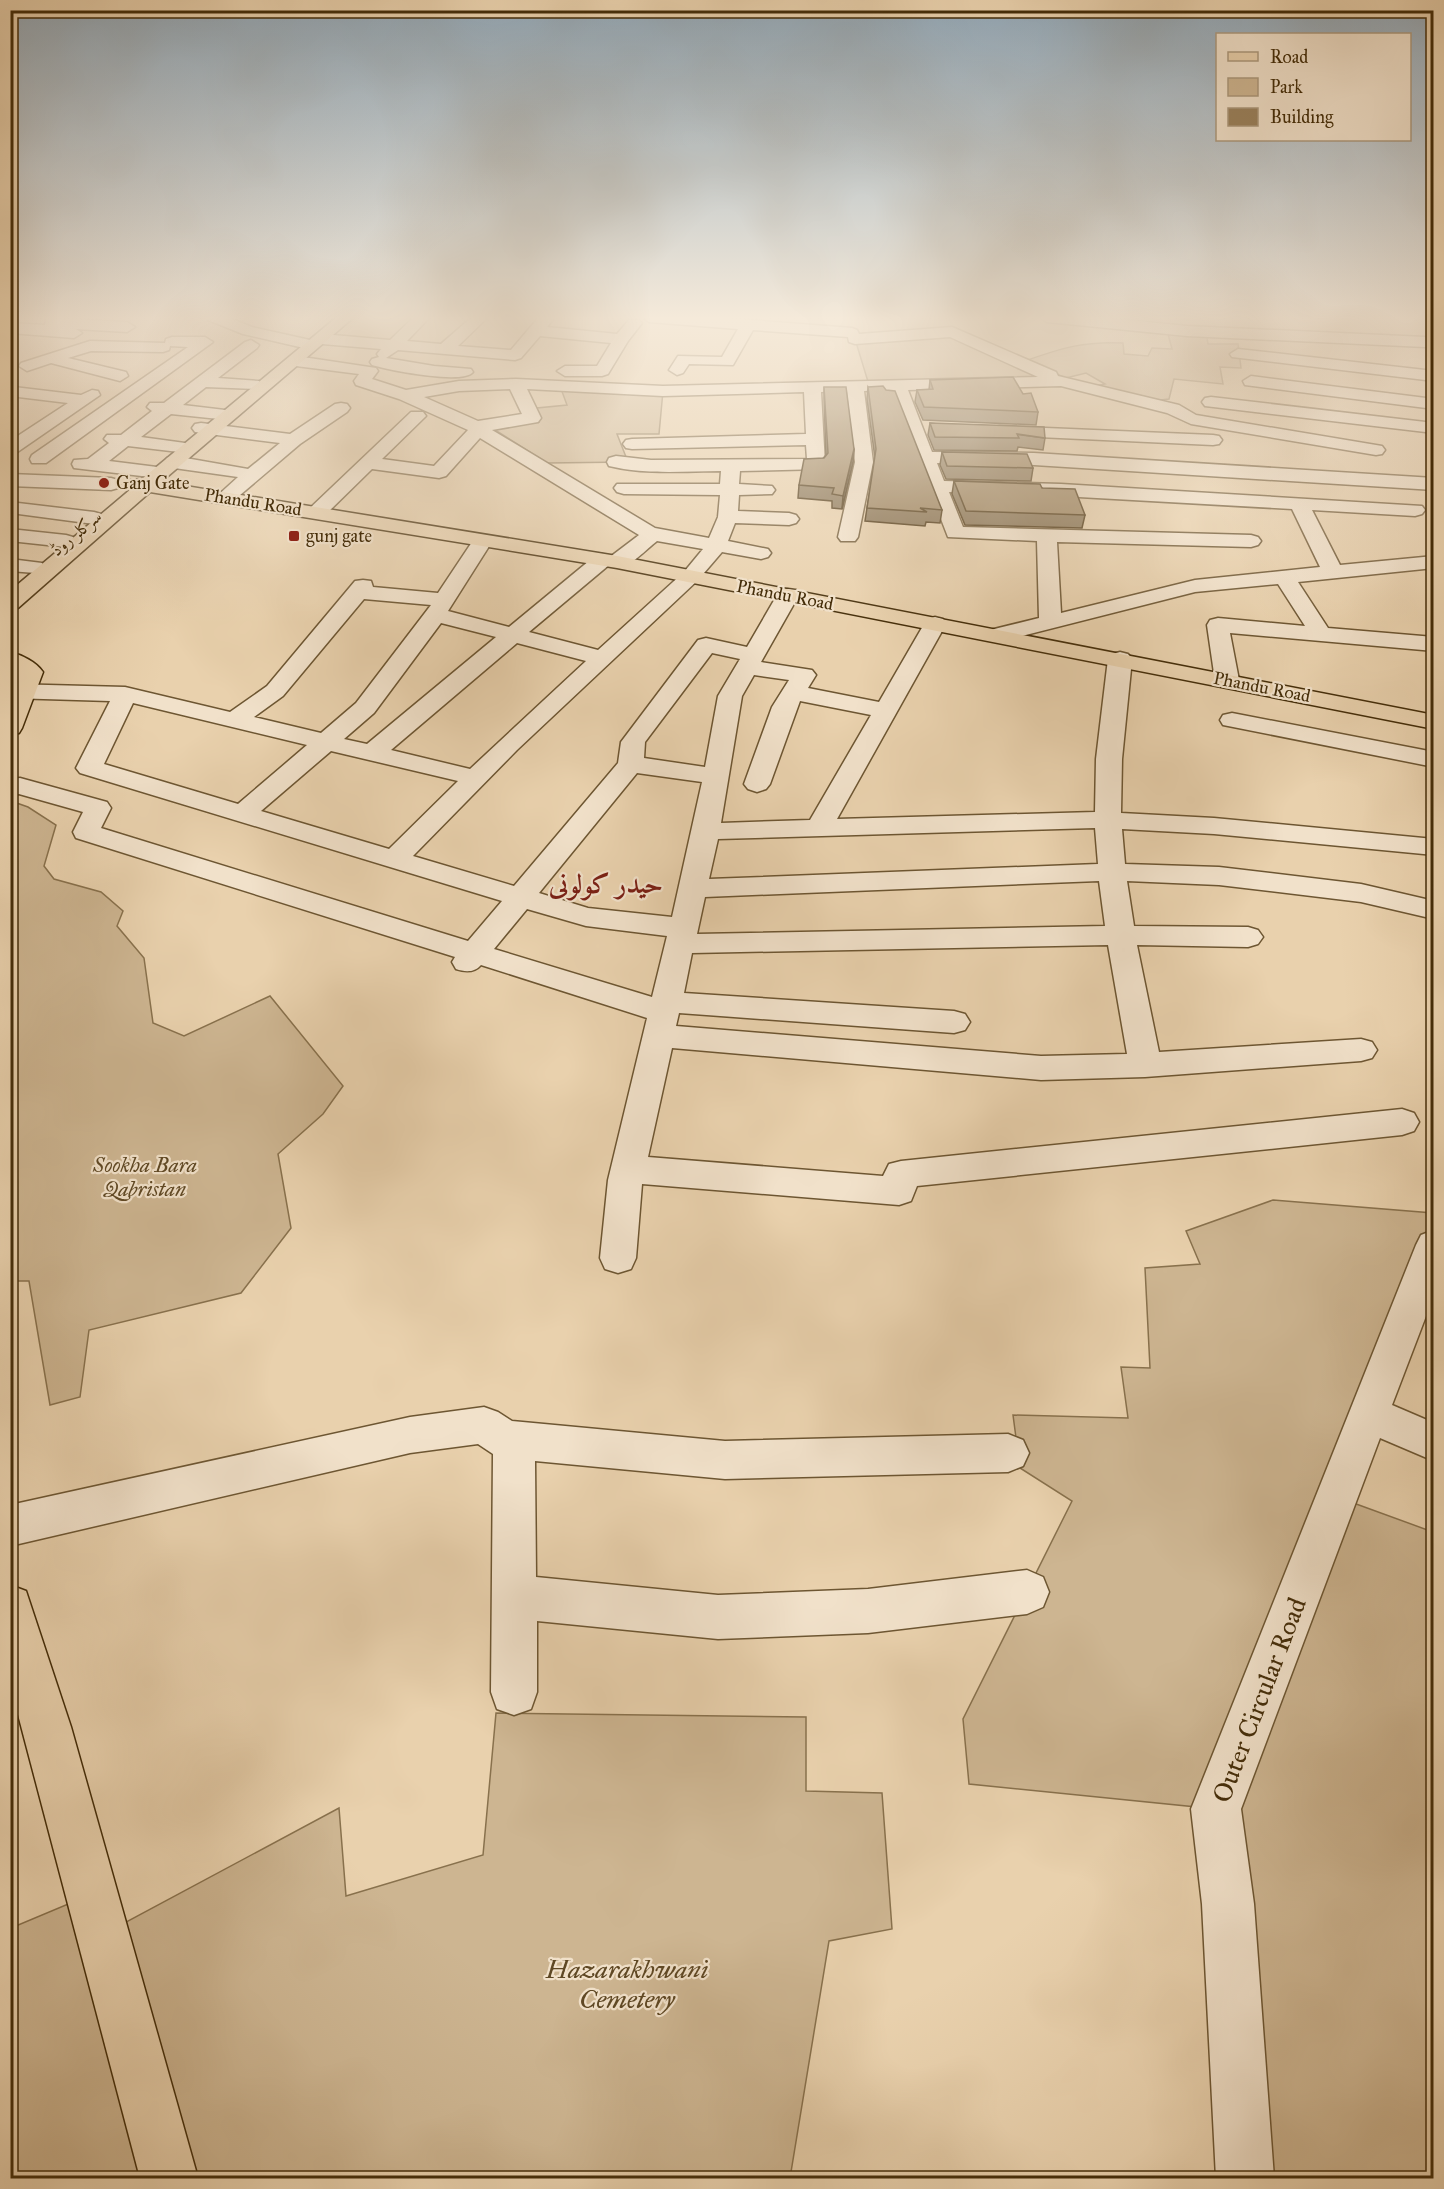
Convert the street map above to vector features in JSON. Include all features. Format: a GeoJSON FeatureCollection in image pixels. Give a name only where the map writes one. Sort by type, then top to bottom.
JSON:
{"type":"FeatureCollection","features":[{"type":"Feature","properties":{"kind":"main road"},"geometry":{"type":"LineString","coordinates":[[211,424],[216,419]]}},
{"type":"Feature","properties":{"kind":"main road"},"geometry":{"type":"LineString","coordinates":[[10,603],[143,481],[217,419]]}},
{"type":"Feature","properties":{"kind":"main road","name":"Phandu Road"},"geometry":{"type":"LineString","coordinates":[[143,481],[691,576],[1434,722]]}},
{"type":"Feature","properties":{"kind":"main road","name":"سرکلر روڈ"},"geometry":{"type":"LineString","coordinates":[[10,587],[143,481]]}},
{"type":"Feature","properties":{"kind":"main road"},"geometry":{"type":"LineString","coordinates":[[10,659],[31,672],[17,691],[10,728]]}},
{"type":"Feature","properties":{"kind":"main road"},"geometry":{"type":"LineString","coordinates":[[10,1607],[47,1727],[169,2178]]}},
{"type":"Feature","properties":{"kind":"street"},"geometry":{"type":"LineString","coordinates":[[13,448],[56,419]]}},
{"type":"Feature","properties":{"kind":"street"},"geometry":{"type":"LineString","coordinates":[[39,459],[95,419]]}},
{"type":"Feature","properties":{"kind":"street"},"geometry":{"type":"LineString","coordinates":[[92,465],[153,419]]}},
{"type":"Feature","properties":{"kind":"street"},"geometry":{"type":"LineString","coordinates":[[198,419],[211,424],[284,438]]}},
{"type":"Feature","properties":{"kind":"street"},"geometry":{"type":"LineString","coordinates":[[226,497],[294,440],[325,419]]}},
{"type":"Feature","properties":{"kind":"street"},"geometry":{"type":"LineString","coordinates":[[317,512],[414,419]]}},
{"type":"Feature","properties":{"kind":"street"},"geometry":{"type":"LineString","coordinates":[[456,419],[477,429],[532,464],[653,534],[761,553]]}},
{"type":"Feature","properties":{"kind":"street"},"geometry":{"type":"LineString","coordinates":[[368,463],[439,472],[477,429],[526,419]]}},
{"type":"Feature","properties":{"kind":"street"},"geometry":{"type":"LineString","coordinates":[[616,462],[651,466],[816,465],[814,419]]}},
{"type":"Feature","properties":{"kind":"street"},"geometry":{"type":"LineString","coordinates":[[849,537],[864,462],[863,419]]}},
{"type":"Feature","properties":{"kind":"street"},"geometry":{"type":"LineString","coordinates":[[911,419],[955,533],[1251,541]]}},
{"type":"Feature","properties":{"kind":"street"},"geometry":{"type":"LineString","coordinates":[[1191,419],[1213,440],[1251,541],[1274,577],[1316,624],[1434,644]]}},
{"type":"Feature","properties":{"kind":"street"},"geometry":{"type":"LineString","coordinates":[[1192,419],[1376,450]]}},
{"type":"Feature","properties":{"kind":"street"},"geometry":{"type":"LineString","coordinates":[[1279,434],[1288,419]]}},
{"type":"Feature","properties":{"kind":"street"},"geometry":{"type":"LineString","coordinates":[[1361,419],[1434,428]]}},
{"type":"Feature","properties":{"kind":"street"},"geometry":{"type":"LineString","coordinates":[[914,427],[936,428]]}},
{"type":"Feature","properties":{"kind":"street"},"geometry":{"type":"LineString","coordinates":[[981,429],[1019,433],[1213,440]]}},
{"type":"Feature","properties":{"kind":"street"},"geometry":{"type":"LineString","coordinates":[[73,435],[125,441],[241,472]]}},
{"type":"Feature","properties":{"kind":"street"},"geometry":{"type":"LineString","coordinates":[[632,444],[815,439]]}},
{"type":"Feature","properties":{"kind":"street"},"geometry":{"type":"LineString","coordinates":[[13,448],[39,459],[92,465],[143,481]]}},
{"type":"Feature","properties":{"kind":"street"},"geometry":{"type":"LineString","coordinates":[[926,457],[1034,459],[1434,484]]}},
{"type":"Feature","properties":{"kind":"street"},"geometry":{"type":"LineString","coordinates":[[394,860],[508,745],[691,576],[716,546],[728,517],[731,466]]}},
{"type":"Feature","properties":{"kind":"street"},"geometry":{"type":"LineString","coordinates":[[10,480],[143,481]]}},
{"type":"Feature","properties":{"kind":"street"},"geometry":{"type":"LineString","coordinates":[[14,512],[58,482]]}},
{"type":"Feature","properties":{"kind":"street"},"geometry":{"type":"LineString","coordinates":[[937,486],[1061,490],[1415,510]]}},
{"type":"Feature","properties":{"kind":"street"},"geometry":{"type":"LineString","coordinates":[[624,488],[765,490]]}},
{"type":"Feature","properties":{"kind":"street"},"geometry":{"type":"LineString","coordinates":[[1299,503],[1332,571]]}},
{"type":"Feature","properties":{"kind":"street"},"geometry":{"type":"LineString","coordinates":[[14,512],[94,518]]}},
{"type":"Feature","properties":{"kind":"street"},"geometry":{"type":"LineString","coordinates":[[728,517],[789,519]]}},
{"type":"Feature","properties":{"kind":"street"},"geometry":{"type":"LineString","coordinates":[[372,753],[514,635],[609,561],[653,534]]}},
{"type":"Feature","properties":{"kind":"street"},"geometry":{"type":"LineString","coordinates":[[10,535],[58,547]]}},
{"type":"Feature","properties":{"kind":"street"},"geometry":{"type":"LineString","coordinates":[[1047,535],[1050,623]]}},
{"type":"Feature","properties":{"kind":"street"},"geometry":{"type":"LineString","coordinates":[[242,814],[365,708],[440,608],[483,540]]}},
{"type":"Feature","properties":{"kind":"street"},"geometry":{"type":"LineString","coordinates":[[10,549],[58,547]]}},
{"type":"Feature","properties":{"kind":"street"},"geometry":{"type":"LineString","coordinates":[[998,635],[1196,586],[1434,562]]}},
{"type":"Feature","properties":{"kind":"street"},"geometry":{"type":"LineString","coordinates":[[10,565],[35,567]]}},
{"type":"Feature","properties":{"kind":"street"},"geometry":{"type":"LineString","coordinates":[[236,720],[275,691],[360,589],[440,608],[514,635],[603,658]]}},
{"type":"Feature","properties":{"kind":"street"},"geometry":{"type":"LineString","coordinates":[[618,1258],[628,1169],[706,831],[730,696],[788,595]]}},
{"type":"Feature","properties":{"kind":"street"},"geometry":{"type":"LineString","coordinates":[[819,828],[935,624]]}},
{"type":"Feature","properties":{"kind":"street"},"geometry":{"type":"LineString","coordinates":[[1227,681],[1218,625],[1434,624]]}},
{"type":"Feature","properties":{"kind":"street"},"geometry":{"type":"LineString","coordinates":[[470,958],[631,764],[633,742],[706,645],[750,661],[804,675],[784,707],[756,784]]}},
{"type":"Feature","properties":{"kind":"street"},"geometry":{"type":"LineString","coordinates":[[1120,659],[1108,768],[1108,820],[1121,935],[1145,1065]]}},
{"type":"Feature","properties":{"kind":"street"},"geometry":{"type":"LineString","coordinates":[[17,691],[125,694],[477,778]]}},
{"type":"Feature","properties":{"kind":"street"},"geometry":{"type":"LineString","coordinates":[[793,692],[886,711]]}},
{"type":"Feature","properties":{"kind":"street"},"geometry":{"type":"LineString","coordinates":[[125,694],[89,768],[586,918],[681,936],[1248,937]]}},
{"type":"Feature","properties":{"kind":"street"},"geometry":{"type":"LineString","coordinates":[[1232,720],[1434,760]]}},
{"type":"Feature","properties":{"kind":"street"},"geometry":{"type":"LineString","coordinates":[[631,764],[716,776]]}},
{"type":"Feature","properties":{"kind":"street"},"geometry":{"type":"LineString","coordinates":[[10,787],[20,786],[98,808],[86,832],[470,958],[663,1017],[1041,1068],[1145,1065],[1361,1050]]}},
{"type":"Feature","properties":{"kind":"street"},"geometry":{"type":"LineString","coordinates":[[706,831],[1108,820],[1214,826],[1434,847]]}},
{"type":"Feature","properties":{"kind":"street"},"geometry":{"type":"LineString","coordinates":[[692,889],[1114,872],[1231,877],[1361,893],[1434,910]]}},
{"type":"Feature","properties":{"kind":"street"},"geometry":{"type":"LineString","coordinates":[[663,1017],[954,1022]]}},
{"type":"Feature","properties":{"kind":"street"},"geometry":{"type":"LineString","coordinates":[[628,1169],[899,1191],[901,1174],[1402,1122]]}},
{"type":"Feature","properties":{"kind":"street","name":"Outer Circular Road"},"geometry":{"type":"LineString","coordinates":[[1245,2178],[1228,1904],[1216,1809],[1368,1414],[1424,1295],[1434,1245]]}},
{"type":"Feature","properties":{"kind":"street"},"geometry":{"type":"LineString","coordinates":[[1368,1414],[1434,1443]]}},
{"type":"Feature","properties":{"kind":"street"},"geometry":{"type":"LineString","coordinates":[[10,1526],[411,1435],[484,1425],[504,1439],[725,1460],[1008,1453]]}},
{"type":"Feature","properties":{"kind":"street"},"geometry":{"type":"LineString","coordinates":[[514,1440],[514,1692]]}},
{"type":"Feature","properties":{"kind":"street"},"geometry":{"type":"LineString","coordinates":[[513,1597],[718,1617],[868,1611],[1027,1592]]}},
{"type":"Feature","properties":{"kind":"green space"},"geometry":{"type":"Polygon","coordinates":[[[539,419],[660,419],[659,434],[617,434],[628,462],[547,463],[492,428],[539,422],[539,419]]]}},
{"type":"Feature","properties":{"kind":"green space","name":"Sookha Bara Qabristan"},"geometry":{"type":"Polygon","coordinates":[[[11,801],[28,807],[56,825],[44,866],[54,879],[101,892],[123,911],[117,926],[144,958],[153,1023],[184,1036],[270,996],[343,1086],[323,1114],[278,1154],[291,1228],[241,1293],[89,1330],[80,1397],[50,1405],[29,1281],[11,1281],[11,801]]]}},
{"type":"Feature","properties":{"kind":"green space"},"geometry":{"type":"Polygon","coordinates":[[[1273,1200],[1433,1213],[1433,1245],[1337,1497],[1433,1532],[1433,2178],[1244,2178],[1216,1809],[969,1784],[963,1719],[1072,1501],[1020,1468],[1013,1415],[1128,1418],[1121,1367],[1150,1368],[1145,1268],[1200,1264],[1186,1231],[1273,1200]]]}},
{"type":"Feature","properties":{"kind":"green space","name":"Hazarakhwani Cemetery"},"geometry":{"type":"Polygon","coordinates":[[[496,1713],[806,1717],[806,1791],[882,1793],[892,1929],[829,1941],[790,2178],[11,2178],[11,1928],[92,1894],[104,1934],[339,1808],[346,1896],[483,1855],[496,1713]]]}},
{"type":"Feature","properties":{"kind":"building"},"geometry":{"type":"Polygon","coordinates":[[[826,419],[850,419],[854,449],[843,496],[832,494],[834,488],[799,485],[804,459],[824,458],[828,453],[826,419]]]}},
{"type":"Feature","properties":{"kind":"building"},"geometry":{"type":"Polygon","coordinates":[[[872,419],[906,419],[942,510],[920,508],[927,512],[867,508],[876,449],[872,419]]]}},
{"type":"Feature","properties":{"kind":"building"},"geometry":{"type":"Polygon","coordinates":[[[930,423],[1044,427],[1045,438],[1017,434],[1019,438],[935,437],[930,423]]]}},
{"type":"Feature","properties":{"kind":"building"},"geometry":{"type":"Polygon","coordinates":[[[942,452],[1027,454],[1033,468],[947,466],[942,452]]]}},
{"type":"Feature","properties":{"kind":"building"},"geometry":{"type":"Polygon","coordinates":[[[954,481],[1040,484],[1042,488],[1075,489],[1085,515],[966,511],[954,481]]]}},
{"type":"Feature","properties":{"kind":"place","name":"Ganj Gate"},"geometry":{"type":"Point","coordinates":[104,483]}},
{"type":"Feature","properties":{"kind":"place","name":"gunj gate"},"geometry":{"type":"Point","coordinates":[294,536]}},
{"type":"Feature","properties":{"kind":"district","name":"حیدر کولونی"},"geometry":{"type":"Point","coordinates":[606,884]}}]}
